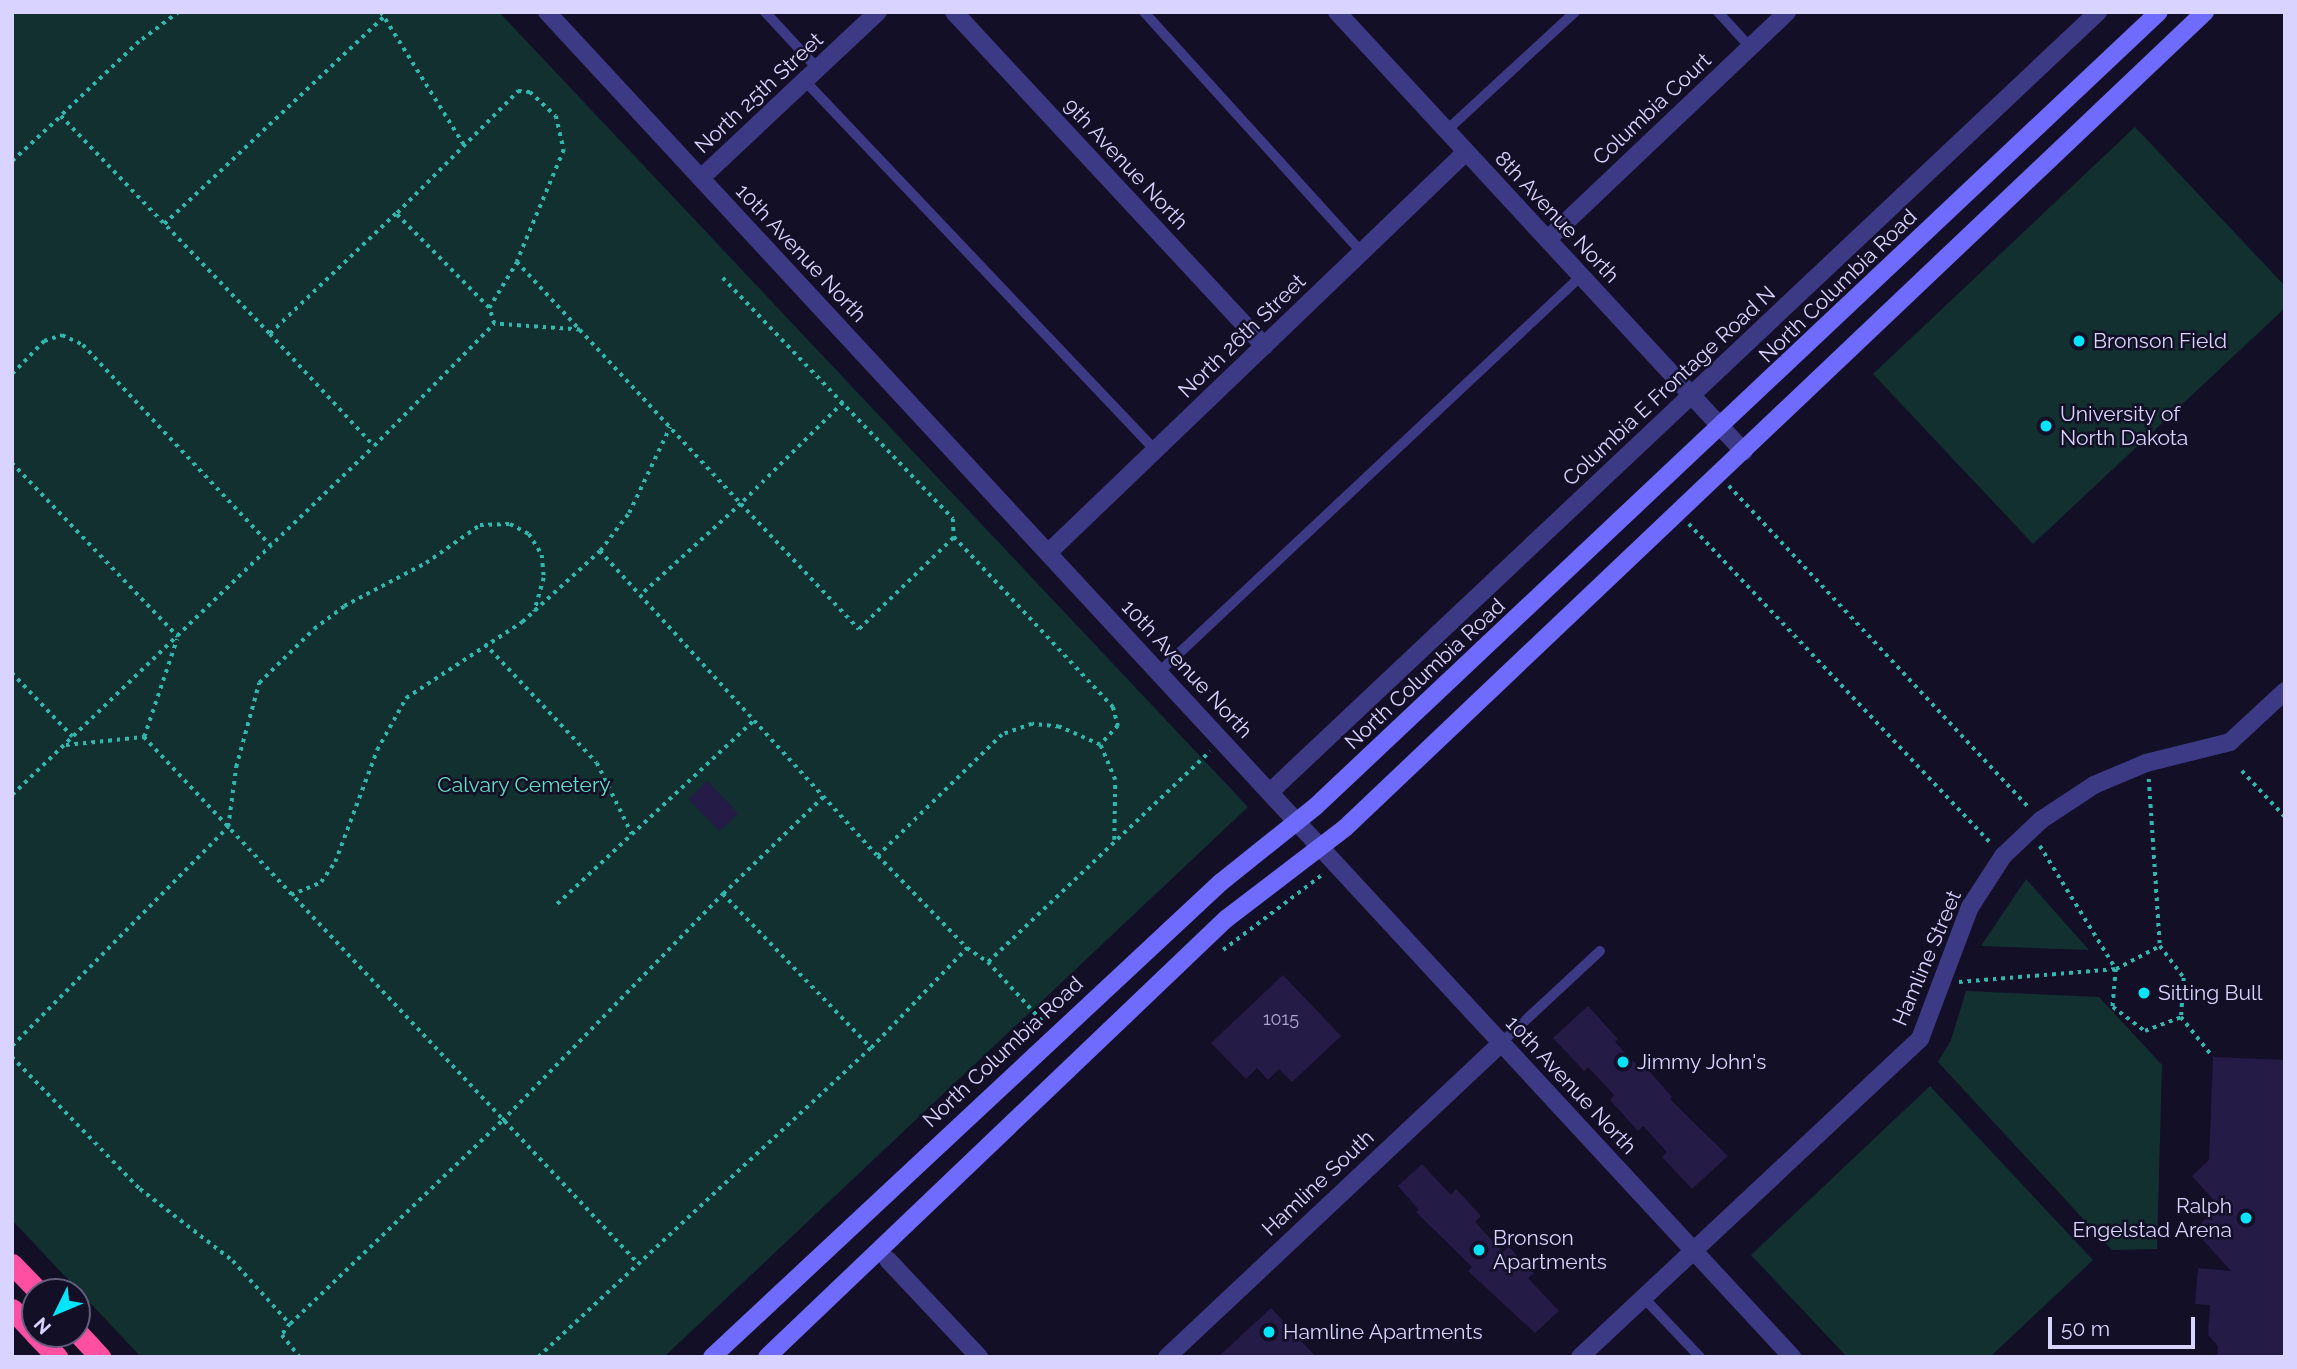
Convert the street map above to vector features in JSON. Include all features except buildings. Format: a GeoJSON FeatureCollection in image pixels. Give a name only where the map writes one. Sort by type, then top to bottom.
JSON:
{"type":"FeatureCollection","features":[{"type":"Feature","properties":{"kind":"highway"},"geometry":{"type":"LineString","coordinates":[[12,1264],[26,1278]]}},
{"type":"Feature","properties":{"kind":"main road","name":"North Columbia Road"},"geometry":{"type":"LineString","coordinates":[[712,1357],[1220,883],[1297,821],[1722,427],[2159,12]]}},
{"type":"Feature","properties":{"kind":"main road"},"geometry":{"type":"LineString","coordinates":[[767,1357],[1226,919],[1321,848],[1744,452],[2205,12]]}},
{"type":"Feature","properties":{"kind":"street","name":"10th Avenue North"},"geometry":{"type":"LineString","coordinates":[[547,12],[1501,1043],[1695,1248],[1792,1357]]}},
{"type":"Feature","properties":{"kind":"street","name":"North 25th Street"},"geometry":{"type":"LineString","coordinates":[[701,178],[878,12]]}},
{"type":"Feature","properties":{"kind":"street","name":"9th Avenue North"},"geometry":{"type":"LineString","coordinates":[[954,12],[1264,346]]}},
{"type":"Feature","properties":{"kind":"street","name":"Columbia Court"},"geometry":{"type":"LineString","coordinates":[[1548,239],[1787,12]]}},
{"type":"Feature","properties":{"kind":"street","name":"Columbia E Frontage Road N"},"geometry":{"type":"LineString","coordinates":[[1270,792],[2098,12]]}},
{"type":"Feature","properties":{"kind":"street","name":"8th Avenue North"},"geometry":{"type":"LineString","coordinates":[[1345,15],[1446,131],[1744,452]]}},
{"type":"Feature","properties":{"kind":"street","name":"North 26th Street"},"geometry":{"type":"LineString","coordinates":[[1049,552],[1466,152]]}},
{"type":"Feature","properties":{"kind":"street","name":"Hamline Street"},"geometry":{"type":"LineString","coordinates":[[1580,1357],[1920,1039],[1939,981],[1970,907],[2003,856],[2036,826],[2094,785],[2146,763],[2230,742],[2285,691]]}},
{"type":"Feature","properties":{"kind":"street","name":"Hamline South"},"geometry":{"type":"LineString","coordinates":[[1167,1357],[1501,1043]]}},
{"type":"Feature","properties":{"kind":"street"},"geometry":{"type":"LineString","coordinates":[[888,1260],[979,1357]]}},
{"type":"Feature","properties":{"kind":"lane"},"geometry":{"type":"LineString","coordinates":[[765,12],[811,75],[1155,450]]}},
{"type":"Feature","properties":{"kind":"lane"},"geometry":{"type":"LineString","coordinates":[[1144,12],[1362,252]]}},
{"type":"Feature","properties":{"kind":"lane"},"geometry":{"type":"LineString","coordinates":[[1446,131],[1575,12]]}},
{"type":"Feature","properties":{"kind":"lane"},"geometry":{"type":"LineString","coordinates":[[1718,12],[1750,47]]}},
{"type":"Feature","properties":{"kind":"lane"},"geometry":{"type":"LineString","coordinates":[[1159,672],[1581,276]]}},
{"type":"Feature","properties":{"kind":"lane"},"geometry":{"type":"LineString","coordinates":[[1501,1043],[1600,951]]}},
{"type":"Feature","properties":{"kind":"lane"},"geometry":{"type":"LineString","coordinates":[[1643,1297],[1700,1357]]}},
{"type":"Feature","properties":{"kind":"path"},"geometry":{"type":"LineString","coordinates":[[12,161],[139,42],[179,12]]}},
{"type":"Feature","properties":{"kind":"path"},"geometry":{"type":"LineString","coordinates":[[164,224],[382,15],[464,145]]}},
{"type":"Feature","properties":{"kind":"path"},"geometry":{"type":"LineString","coordinates":[[270,334],[396,214],[518,91],[530,92],[556,116],[564,150],[516,261],[489,308]]}},
{"type":"Feature","properties":{"kind":"path"},"geometry":{"type":"LineString","coordinates":[[61,116],[374,446]]}},
{"type":"Feature","properties":{"kind":"path"},"geometry":{"type":"LineString","coordinates":[[396,214],[489,308],[495,324]]}},
{"type":"Feature","properties":{"kind":"path"},"geometry":{"type":"LineString","coordinates":[[516,261],[859,629],[954,537]]}},
{"type":"Feature","properties":{"kind":"path"},"geometry":{"type":"LineString","coordinates":[[723,278],[953,519],[954,537],[1113,707],[1118,726],[1100,745]]}},
{"type":"Feature","properties":{"kind":"path"},"geometry":{"type":"LineString","coordinates":[[12,795],[374,446],[495,324],[580,330]]}},
{"type":"Feature","properties":{"kind":"path"},"geometry":{"type":"LineString","coordinates":[[12,374],[44,341],[62,335],[83,345],[271,546]]}},
{"type":"Feature","properties":{"kind":"path"},"geometry":{"type":"LineString","coordinates":[[640,595],[741,504],[843,403]]}},
{"type":"Feature","properties":{"kind":"path"},"geometry":{"type":"LineString","coordinates":[[291,895],[321,882],[335,862],[377,750],[406,698],[534,612],[600,551],[629,513],[670,427]]}},
{"type":"Feature","properties":{"kind":"path"},"geometry":{"type":"LineString","coordinates":[[12,463],[177,637]]}},
{"type":"Feature","properties":{"kind":"path"},"geometry":{"type":"LineString","coordinates":[[1728,485],[2036,826],[2116,969],[2113,1007],[2145,1031],[2181,1017]]}},
{"type":"Feature","properties":{"kind":"path"},"geometry":{"type":"LineString","coordinates":[[1688,523],[2003,856]]}},
{"type":"Feature","properties":{"kind":"path"},"geometry":{"type":"LineString","coordinates":[[12,1046],[228,827],[236,766],[259,683],[344,606],[426,563],[480,524],[510,524],[529,534],[542,555],[544,578],[534,612]]}},
{"type":"Feature","properties":{"kind":"path"},"geometry":{"type":"LineString","coordinates":[[600,551],[878,856],[967,948],[988,962],[1055,1035]]}},
{"type":"Feature","properties":{"kind":"path"},"geometry":{"type":"LineString","coordinates":[[144,737],[177,637]]}},
{"type":"Feature","properties":{"kind":"path"},"geometry":{"type":"LineString","coordinates":[[485,644],[597,763],[632,834]]}},
{"type":"Feature","properties":{"kind":"path"},"geometry":{"type":"LineString","coordinates":[[12,673],[73,737]]}},
{"type":"Feature","properties":{"kind":"path"},"geometry":{"type":"LineString","coordinates":[[557,904],[754,720]]}},
{"type":"Feature","properties":{"kind":"path"},"geometry":{"type":"LineString","coordinates":[[878,856],[1002,735],[1032,723],[1059,727],[1100,745],[1115,780],[1114,840]]}},
{"type":"Feature","properties":{"kind":"path"},"geometry":{"type":"LineString","coordinates":[[144,737],[637,1262]]}},
{"type":"Feature","properties":{"kind":"path"},"geometry":{"type":"LineString","coordinates":[[64,746],[144,737]]}},
{"type":"Feature","properties":{"kind":"path"},"geometry":{"type":"LineString","coordinates":[[988,962],[1222,740]]}},
{"type":"Feature","properties":{"kind":"path"},"geometry":{"type":"LineString","coordinates":[[2146,763],[2152,795],[2160,946],[2184,978],[2181,1017],[2213,1057]]}},
{"type":"Feature","properties":{"kind":"path"},"geometry":{"type":"LineString","coordinates":[[2242,771],[2285,817]]}},
{"type":"Feature","properties":{"kind":"path"},"geometry":{"type":"LineString","coordinates":[[300,1357],[282,1335],[290,1324],[502,1121],[723,894],[823,797]]}},
{"type":"Feature","properties":{"kind":"path"},"geometry":{"type":"LineString","coordinates":[[723,894],[870,1048]]}},
{"type":"Feature","properties":{"kind":"path"},"geometry":{"type":"LineString","coordinates":[[1939,981],[1966,982],[2116,969],[2160,946]]}},
{"type":"Feature","properties":{"kind":"path"},"geometry":{"type":"LineString","coordinates":[[538,1357],[870,1048],[967,948]]}},
{"type":"Feature","properties":{"kind":"path"},"geometry":{"type":"LineString","coordinates":[[12,1057],[139,1189],[233,1261],[290,1324]]}},
{"type":"Feature","properties":{"kind":"green space","name":"Calvary Cemetery"},"geometry":{"type":"Polygon","coordinates":[[[12,12],[499,12],[1248,807],[664,1357],[141,1357],[91,1304],[91,1278],[67,1278],[12,1220],[12,12]]]}},
{"type":"Feature","properties":{"kind":"green space","name":"Bronson Field"},"geometry":{"type":"Polygon","coordinates":[[[2135,127],[2285,286],[2285,308],[2033,544],[1873,374],[2135,127]]]}},
{"type":"Feature","properties":{"kind":"green space"},"geometry":{"type":"Polygon","coordinates":[[[2026,879],[2089,950],[1981,946],[2026,879]]]}},
{"type":"Feature","properties":{"kind":"green space"},"geometry":{"type":"Polygon","coordinates":[[[1966,991],[2099,997],[2162,1065],[2157,1249],[2112,1250],[1938,1062],[1951,1040],[1966,991]]]}},
{"type":"Feature","properties":{"kind":"green space"},"geometry":{"type":"Polygon","coordinates":[[[1930,1086],[2093,1260],[1990,1357],[1847,1357],[1751,1255],[1930,1086]]]}},
{"type":"Feature","properties":{"kind":"place","name":"Bronson Field"},"geometry":{"type":"Point","coordinates":[2079,341]}},
{"type":"Feature","properties":{"kind":"place","name":"University of North Dakota"},"geometry":{"type":"Point","coordinates":[2046,426]}},
{"type":"Feature","properties":{"kind":"place","name":"Sitting Bull"},"geometry":{"type":"Point","coordinates":[2144,993]}},
{"type":"Feature","properties":{"kind":"place","name":"Jimmy John's"},"geometry":{"type":"Point","coordinates":[1623,1062]}},
{"type":"Feature","properties":{"kind":"place","name":"Ralph Engelstad Arena"},"geometry":{"type":"Point","coordinates":[2246,1218]}},
{"type":"Feature","properties":{"kind":"place","name":"Bronson Apartments"},"geometry":{"type":"Point","coordinates":[1479,1250]}},
{"type":"Feature","properties":{"kind":"place","name":"Hamline Apartments"},"geometry":{"type":"Point","coordinates":[1269,1332]}}]}
